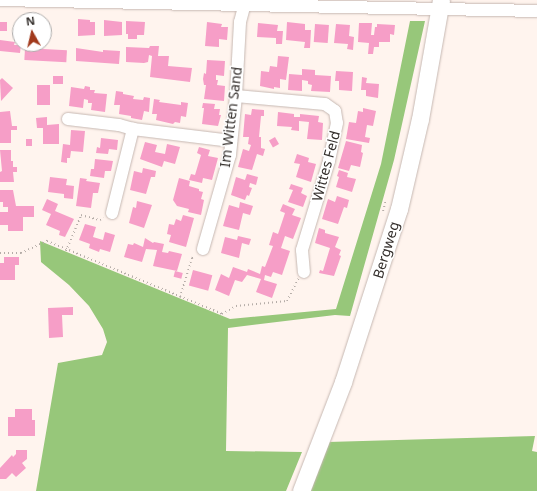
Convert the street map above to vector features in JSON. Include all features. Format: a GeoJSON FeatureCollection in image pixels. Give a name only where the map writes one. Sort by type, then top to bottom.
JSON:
{"type":"FeatureCollection","features":[{"type":"Feature","properties":{"kind":"main road","name":"Bergweg"},"geometry":{"type":"LineString","coordinates":[[301,491],[343,382],[399,209],[420,119],[441,5]]}},
{"type":"Feature","properties":{"kind":"street"},"geometry":{"type":"LineString","coordinates":[[0,0],[441,5],[537,11]]}},
{"type":"Feature","properties":{"kind":"street","name":"Im Witten Sand"},"geometry":{"type":"LineString","coordinates":[[203,249],[228,162],[232,141],[240,22],[244,3]]}},
{"type":"Feature","properties":{"kind":"street","name":"Wittes Feld"},"geometry":{"type":"LineString","coordinates":[[236,96],[325,104],[335,111],[337,123],[329,161],[302,250],[304,272]]}},
{"type":"Feature","properties":{"kind":"street"},"geometry":{"type":"LineString","coordinates":[[68,119],[232,141]]}},
{"type":"Feature","properties":{"kind":"street"},"geometry":{"type":"LineString","coordinates":[[112,213],[134,129]]}},
{"type":"Feature","properties":{"kind":"path"},"geometry":{"type":"LineString","coordinates":[[383,213],[387,198]]}},
{"type":"Feature","properties":{"kind":"path"},"geometry":{"type":"LineString","coordinates":[[66,251],[81,215],[100,220],[112,213]]}},
{"type":"Feature","properties":{"kind":"path"},"geometry":{"type":"LineString","coordinates":[[0,254],[21,253],[47,241],[66,251],[222,314],[236,306],[287,301],[295,283],[304,272]]}},
{"type":"Feature","properties":{"kind":"path"},"geometry":{"type":"LineString","coordinates":[[180,297],[192,258],[203,249]]}},
{"type":"Feature","properties":{"kind":"green space"},"geometry":{"type":"Polygon","coordinates":[[[410,21],[425,21],[394,160],[350,316],[335,315],[228,328],[226,451],[302,452],[286,491],[36,491],[58,363],[102,355],[107,342],[103,329],[89,306],[69,285],[41,262],[40,241],[230,319],[336,309],[381,164],[410,21]]]}},
{"type":"Feature","properties":{"kind":"green space"},"geometry":{"type":"Polygon","coordinates":[[[535,436],[532,451],[537,452],[537,491],[309,491],[328,442],[535,436]]]}},
{"type":"Feature","properties":{"kind":"building"},"geometry":{"type":"Polygon","coordinates":[[[78,19],[95,22],[95,35],[78,36],[78,19]]]}},
{"type":"Feature","properties":{"kind":"building"},"geometry":{"type":"Polygon","coordinates":[[[104,20],[122,22],[122,35],[104,36],[104,20]]]}},
{"type":"Feature","properties":{"kind":"building"},"geometry":{"type":"Polygon","coordinates":[[[126,21],[145,22],[144,35],[137,35],[137,39],[128,39],[128,34],[126,34],[126,21]]]}},
{"type":"Feature","properties":{"kind":"building"},"geometry":{"type":"Polygon","coordinates":[[[0,22],[7,22],[7,31],[0,31],[0,22]]]}},
{"type":"Feature","properties":{"kind":"building"},"geometry":{"type":"Polygon","coordinates":[[[207,22],[222,24],[221,27],[228,27],[227,40],[219,39],[219,47],[205,46],[207,22]]]}},
{"type":"Feature","properties":{"kind":"building"},"geometry":{"type":"Polygon","coordinates":[[[287,22],[305,24],[305,30],[311,30],[310,48],[304,48],[305,42],[286,40],[287,22]]]}},
{"type":"Feature","properties":{"kind":"building"},"geometry":{"type":"Polygon","coordinates":[[[258,23],[278,25],[277,31],[283,31],[282,44],[276,44],[276,38],[257,37],[258,23]]]}},
{"type":"Feature","properties":{"kind":"building"},"geometry":{"type":"Polygon","coordinates":[[[359,23],[372,23],[371,35],[374,35],[377,24],[395,25],[394,35],[390,34],[390,42],[379,42],[379,47],[374,47],[373,54],[368,54],[369,43],[358,42],[359,23]]]}},
{"type":"Feature","properties":{"kind":"building"},"geometry":{"type":"Polygon","coordinates":[[[315,24],[329,25],[328,43],[314,42],[315,24]]]}},
{"type":"Feature","properties":{"kind":"building"},"geometry":{"type":"Polygon","coordinates":[[[336,24],[350,25],[349,36],[354,37],[353,50],[347,49],[348,44],[334,43],[336,24]]]}},
{"type":"Feature","properties":{"kind":"building"},"geometry":{"type":"Polygon","coordinates":[[[0,40],[12,42],[12,52],[20,52],[20,53],[0,51],[0,40]]]}},
{"type":"Feature","properties":{"kind":"building"},"geometry":{"type":"Polygon","coordinates":[[[150,46],[159,46],[158,56],[169,56],[168,66],[192,68],[190,82],[150,77],[152,56],[149,55],[148,62],[126,62],[126,47],[149,48],[150,46]]]}},
{"type":"Feature","properties":{"kind":"building"},"geometry":{"type":"Polygon","coordinates":[[[76,48],[103,52],[103,50],[120,51],[119,64],[76,61],[76,48]]]}},
{"type":"Feature","properties":{"kind":"building"},"geometry":{"type":"Polygon","coordinates":[[[52,49],[67,50],[66,62],[24,60],[25,52],[52,52],[52,49]]]}},
{"type":"Feature","properties":{"kind":"building"},"geometry":{"type":"Polygon","coordinates":[[[278,56],[289,57],[286,80],[280,79],[280,88],[274,87],[274,89],[260,86],[261,71],[269,72],[270,66],[277,67],[278,56]]]}},
{"type":"Feature","properties":{"kind":"building"},"geometry":{"type":"Polygon","coordinates":[[[207,60],[225,61],[224,76],[216,75],[216,80],[218,80],[217,85],[225,86],[224,101],[204,99],[206,85],[204,85],[203,79],[204,73],[206,74],[207,60]]]}},
{"type":"Feature","properties":{"kind":"building"},"geometry":{"type":"Polygon","coordinates":[[[302,69],[315,70],[315,75],[331,76],[330,92],[311,91],[312,85],[308,84],[308,81],[302,80],[302,91],[288,90],[289,74],[302,75],[302,69]]]}},
{"type":"Feature","properties":{"kind":"building"},"geometry":{"type":"Polygon","coordinates":[[[336,71],[353,72],[352,91],[339,90],[339,81],[335,81],[336,71]]]}},
{"type":"Feature","properties":{"kind":"building"},"geometry":{"type":"Polygon","coordinates":[[[53,76],[63,76],[63,84],[53,84],[53,76]]]}},
{"type":"Feature","properties":{"kind":"building"},"geometry":{"type":"Polygon","coordinates":[[[362,77],[367,78],[366,83],[379,84],[378,98],[366,96],[366,90],[361,90],[362,77]]]}},
{"type":"Feature","properties":{"kind":"building"},"geometry":{"type":"Polygon","coordinates":[[[2,78],[13,88],[1,101],[0,80],[2,78]]]}},
{"type":"Feature","properties":{"kind":"building"},"geometry":{"type":"Polygon","coordinates":[[[37,85],[50,85],[50,105],[37,105],[37,85]]]}},
{"type":"Feature","properties":{"kind":"building"},"geometry":{"type":"Polygon","coordinates":[[[85,86],[90,87],[90,90],[95,90],[94,93],[107,94],[105,112],[91,110],[92,103],[88,103],[88,100],[84,99],[83,108],[69,106],[71,87],[84,89],[85,86]]]}},
{"type":"Feature","properties":{"kind":"building"},"geometry":{"type":"Polygon","coordinates":[[[116,91],[134,96],[133,99],[143,100],[144,97],[150,98],[149,112],[144,111],[142,120],[119,114],[120,105],[114,105],[116,91]]]}},
{"type":"Feature","properties":{"kind":"building"},"geometry":{"type":"Polygon","coordinates":[[[154,99],[160,100],[159,102],[181,105],[181,102],[188,103],[186,117],[181,116],[180,123],[175,122],[173,124],[156,120],[157,114],[152,114],[154,99]]]}},
{"type":"Feature","properties":{"kind":"building"},"geometry":{"type":"Polygon","coordinates":[[[203,103],[215,104],[214,109],[220,109],[219,115],[221,115],[218,126],[202,124],[204,108],[202,108],[203,103]]]}},
{"type":"Feature","properties":{"kind":"building"},"geometry":{"type":"Polygon","coordinates":[[[363,108],[376,111],[373,126],[367,125],[365,137],[370,138],[369,143],[346,139],[349,122],[356,123],[358,111],[363,112],[363,108]]]}},
{"type":"Feature","properties":{"kind":"building"},"geometry":{"type":"Polygon","coordinates":[[[252,109],[264,110],[264,116],[261,116],[259,137],[261,137],[261,148],[265,149],[263,156],[257,154],[252,170],[238,167],[243,149],[249,151],[251,145],[248,144],[249,137],[243,137],[245,114],[251,115],[252,109]]]}},
{"type":"Feature","properties":{"kind":"building"},"geometry":{"type":"Polygon","coordinates":[[[10,111],[12,126],[17,126],[17,130],[11,130],[11,143],[0,143],[0,112],[10,111]]]}},
{"type":"Feature","properties":{"kind":"building"},"geometry":{"type":"Polygon","coordinates":[[[278,112],[294,114],[294,117],[300,117],[300,114],[319,116],[318,122],[323,123],[322,140],[307,139],[309,122],[299,121],[299,131],[291,130],[292,127],[277,126],[278,112]]]}},
{"type":"Feature","properties":{"kind":"building"},"geometry":{"type":"Polygon","coordinates":[[[47,117],[47,125],[59,124],[59,144],[43,144],[43,128],[37,128],[36,118],[47,117]]]}},
{"type":"Feature","properties":{"kind":"building"},"geometry":{"type":"Polygon","coordinates":[[[71,130],[85,131],[83,152],[71,151],[70,158],[67,158],[67,163],[61,162],[63,144],[70,145],[71,130]]]}},
{"type":"Feature","properties":{"kind":"building"},"geometry":{"type":"Polygon","coordinates":[[[275,137],[279,144],[273,147],[269,140],[275,137]]]}},
{"type":"Feature","properties":{"kind":"building"},"geometry":{"type":"Polygon","coordinates":[[[101,138],[118,140],[117,150],[109,149],[108,154],[96,153],[97,147],[100,148],[101,138]]]}},
{"type":"Feature","properties":{"kind":"building"},"geometry":{"type":"Polygon","coordinates":[[[26,139],[32,139],[32,146],[26,146],[26,139]]]}},
{"type":"Feature","properties":{"kind":"building"},"geometry":{"type":"Polygon","coordinates":[[[346,141],[362,145],[361,152],[363,153],[360,167],[351,165],[349,171],[338,168],[346,141]]]}},
{"type":"Feature","properties":{"kind":"building"},"geometry":{"type":"Polygon","coordinates":[[[145,142],[157,145],[155,152],[165,154],[167,144],[180,147],[175,164],[164,161],[162,167],[140,159],[145,142]]]}},
{"type":"Feature","properties":{"kind":"building"},"geometry":{"type":"Polygon","coordinates":[[[199,147],[210,150],[208,156],[218,158],[212,180],[203,178],[202,183],[189,180],[191,174],[195,175],[201,155],[197,153],[199,147]]]}},
{"type":"Feature","properties":{"kind":"building"},"geometry":{"type":"Polygon","coordinates":[[[0,150],[11,150],[11,161],[13,161],[13,167],[17,167],[17,172],[13,172],[14,182],[0,182],[0,172],[2,171],[0,150]]]}},
{"type":"Feature","properties":{"kind":"building"},"geometry":{"type":"Polygon","coordinates":[[[297,154],[309,158],[308,162],[316,164],[311,182],[296,177],[300,164],[294,163],[297,154]]]}},
{"type":"Feature","properties":{"kind":"building"},"geometry":{"type":"Polygon","coordinates":[[[95,159],[113,161],[111,171],[105,171],[104,178],[90,176],[91,169],[94,169],[95,159]]]}},
{"type":"Feature","properties":{"kind":"building"},"geometry":{"type":"Polygon","coordinates":[[[143,168],[156,171],[155,177],[151,177],[146,194],[130,190],[134,171],[142,173],[143,168]]]}},
{"type":"Feature","properties":{"kind":"building"},"geometry":{"type":"Polygon","coordinates":[[[339,170],[348,173],[347,177],[356,179],[352,192],[336,187],[339,177],[337,176],[339,170]]]}},
{"type":"Feature","properties":{"kind":"building"},"geometry":{"type":"Polygon","coordinates":[[[247,174],[258,177],[256,185],[250,183],[249,187],[252,188],[249,196],[247,195],[245,200],[231,195],[236,177],[245,180],[247,174]]]}},
{"type":"Feature","properties":{"kind":"building"},"geometry":{"type":"Polygon","coordinates":[[[50,177],[67,179],[66,185],[74,186],[73,199],[64,198],[64,194],[48,192],[50,177]]]}},
{"type":"Feature","properties":{"kind":"building"},"geometry":{"type":"Polygon","coordinates":[[[80,178],[87,179],[86,181],[100,183],[98,193],[93,193],[91,208],[76,206],[80,178]]]}},
{"type":"Feature","properties":{"kind":"building"},"geometry":{"type":"Polygon","coordinates":[[[179,178],[190,181],[189,186],[203,192],[201,199],[204,200],[201,215],[188,212],[189,209],[177,206],[173,200],[179,178]]]}},
{"type":"Feature","properties":{"kind":"building"},"geometry":{"type":"Polygon","coordinates":[[[291,184],[303,188],[301,193],[307,196],[303,207],[288,202],[293,190],[289,189],[291,184]]]}},
{"type":"Feature","properties":{"kind":"building"},"geometry":{"type":"Polygon","coordinates":[[[0,190],[13,190],[16,206],[34,206],[34,217],[23,217],[23,231],[8,231],[8,225],[0,225],[0,212],[8,212],[8,207],[3,207],[3,202],[0,202],[0,190]]]}},
{"type":"Feature","properties":{"kind":"building"},"geometry":{"type":"Polygon","coordinates":[[[337,196],[349,200],[347,208],[344,207],[338,224],[322,219],[328,199],[335,202],[337,196]]]}},
{"type":"Feature","properties":{"kind":"building"},"geometry":{"type":"Polygon","coordinates":[[[47,199],[58,204],[55,211],[74,219],[65,237],[59,235],[60,231],[46,225],[51,214],[42,210],[47,199]]]}},
{"type":"Feature","properties":{"kind":"building"},"geometry":{"type":"Polygon","coordinates":[[[137,201],[152,205],[144,228],[129,223],[133,207],[136,208],[137,201]]]}},
{"type":"Feature","properties":{"kind":"building"},"geometry":{"type":"Polygon","coordinates":[[[240,202],[253,206],[250,215],[243,213],[239,230],[223,226],[229,205],[239,208],[240,202]]]}},
{"type":"Feature","properties":{"kind":"building"},"geometry":{"type":"Polygon","coordinates":[[[283,204],[295,209],[292,215],[301,218],[293,239],[285,236],[281,248],[290,251],[282,275],[273,272],[271,277],[265,275],[264,280],[277,284],[272,298],[256,292],[261,279],[247,275],[242,282],[235,280],[229,296],[215,290],[221,274],[229,278],[233,267],[247,272],[248,269],[260,274],[262,266],[265,267],[273,246],[269,245],[273,232],[278,234],[285,213],[280,211],[283,204]]]}},
{"type":"Feature","properties":{"kind":"building"},"geometry":{"type":"Polygon","coordinates":[[[183,215],[194,218],[186,247],[169,242],[171,235],[167,234],[169,224],[174,225],[176,219],[181,221],[183,215]]]}},
{"type":"Feature","properties":{"kind":"building"},"geometry":{"type":"Polygon","coordinates":[[[85,224],[96,227],[93,237],[103,240],[105,232],[115,235],[110,252],[100,249],[99,252],[89,248],[90,244],[79,240],[85,224]]]}},
{"type":"Feature","properties":{"kind":"building"},"geometry":{"type":"Polygon","coordinates":[[[319,228],[325,230],[325,233],[339,237],[335,247],[341,250],[339,255],[341,256],[334,276],[319,273],[320,270],[323,271],[330,248],[315,243],[319,228]]]}},
{"type":"Feature","properties":{"kind":"building"},"geometry":{"type":"Polygon","coordinates":[[[238,236],[251,239],[249,245],[242,243],[239,258],[221,253],[225,237],[237,240],[238,236]]]}},
{"type":"Feature","properties":{"kind":"building"},"geometry":{"type":"Polygon","coordinates":[[[145,238],[153,243],[164,244],[162,252],[168,253],[169,251],[182,254],[177,271],[153,266],[157,250],[146,249],[142,262],[124,257],[128,244],[133,245],[134,243],[143,247],[145,238]]]}},
{"type":"Feature","properties":{"kind":"building"},"geometry":{"type":"Polygon","coordinates":[[[4,257],[19,257],[19,265],[15,265],[15,280],[0,280],[0,263],[4,263],[4,257]]]}},
{"type":"Feature","properties":{"kind":"building"},"geometry":{"type":"Polygon","coordinates":[[[193,270],[212,275],[208,291],[189,285],[193,270]]]}},
{"type":"Feature","properties":{"kind":"building"},"geometry":{"type":"Polygon","coordinates":[[[175,271],[183,273],[181,279],[174,277],[175,271]]]}},
{"type":"Feature","properties":{"kind":"building"},"geometry":{"type":"Polygon","coordinates":[[[73,307],[73,315],[62,315],[63,337],[49,338],[48,308],[73,307]]]}},
{"type":"Feature","properties":{"kind":"building"},"geometry":{"type":"Polygon","coordinates":[[[15,409],[32,409],[32,420],[35,420],[35,436],[8,436],[8,417],[15,417],[15,409]]]}},
{"type":"Feature","properties":{"kind":"building"},"geometry":{"type":"Polygon","coordinates":[[[16,450],[27,450],[27,459],[22,463],[26,468],[16,477],[12,473],[6,479],[0,479],[0,468],[12,455],[13,457],[16,454],[16,450]]]}}]}
